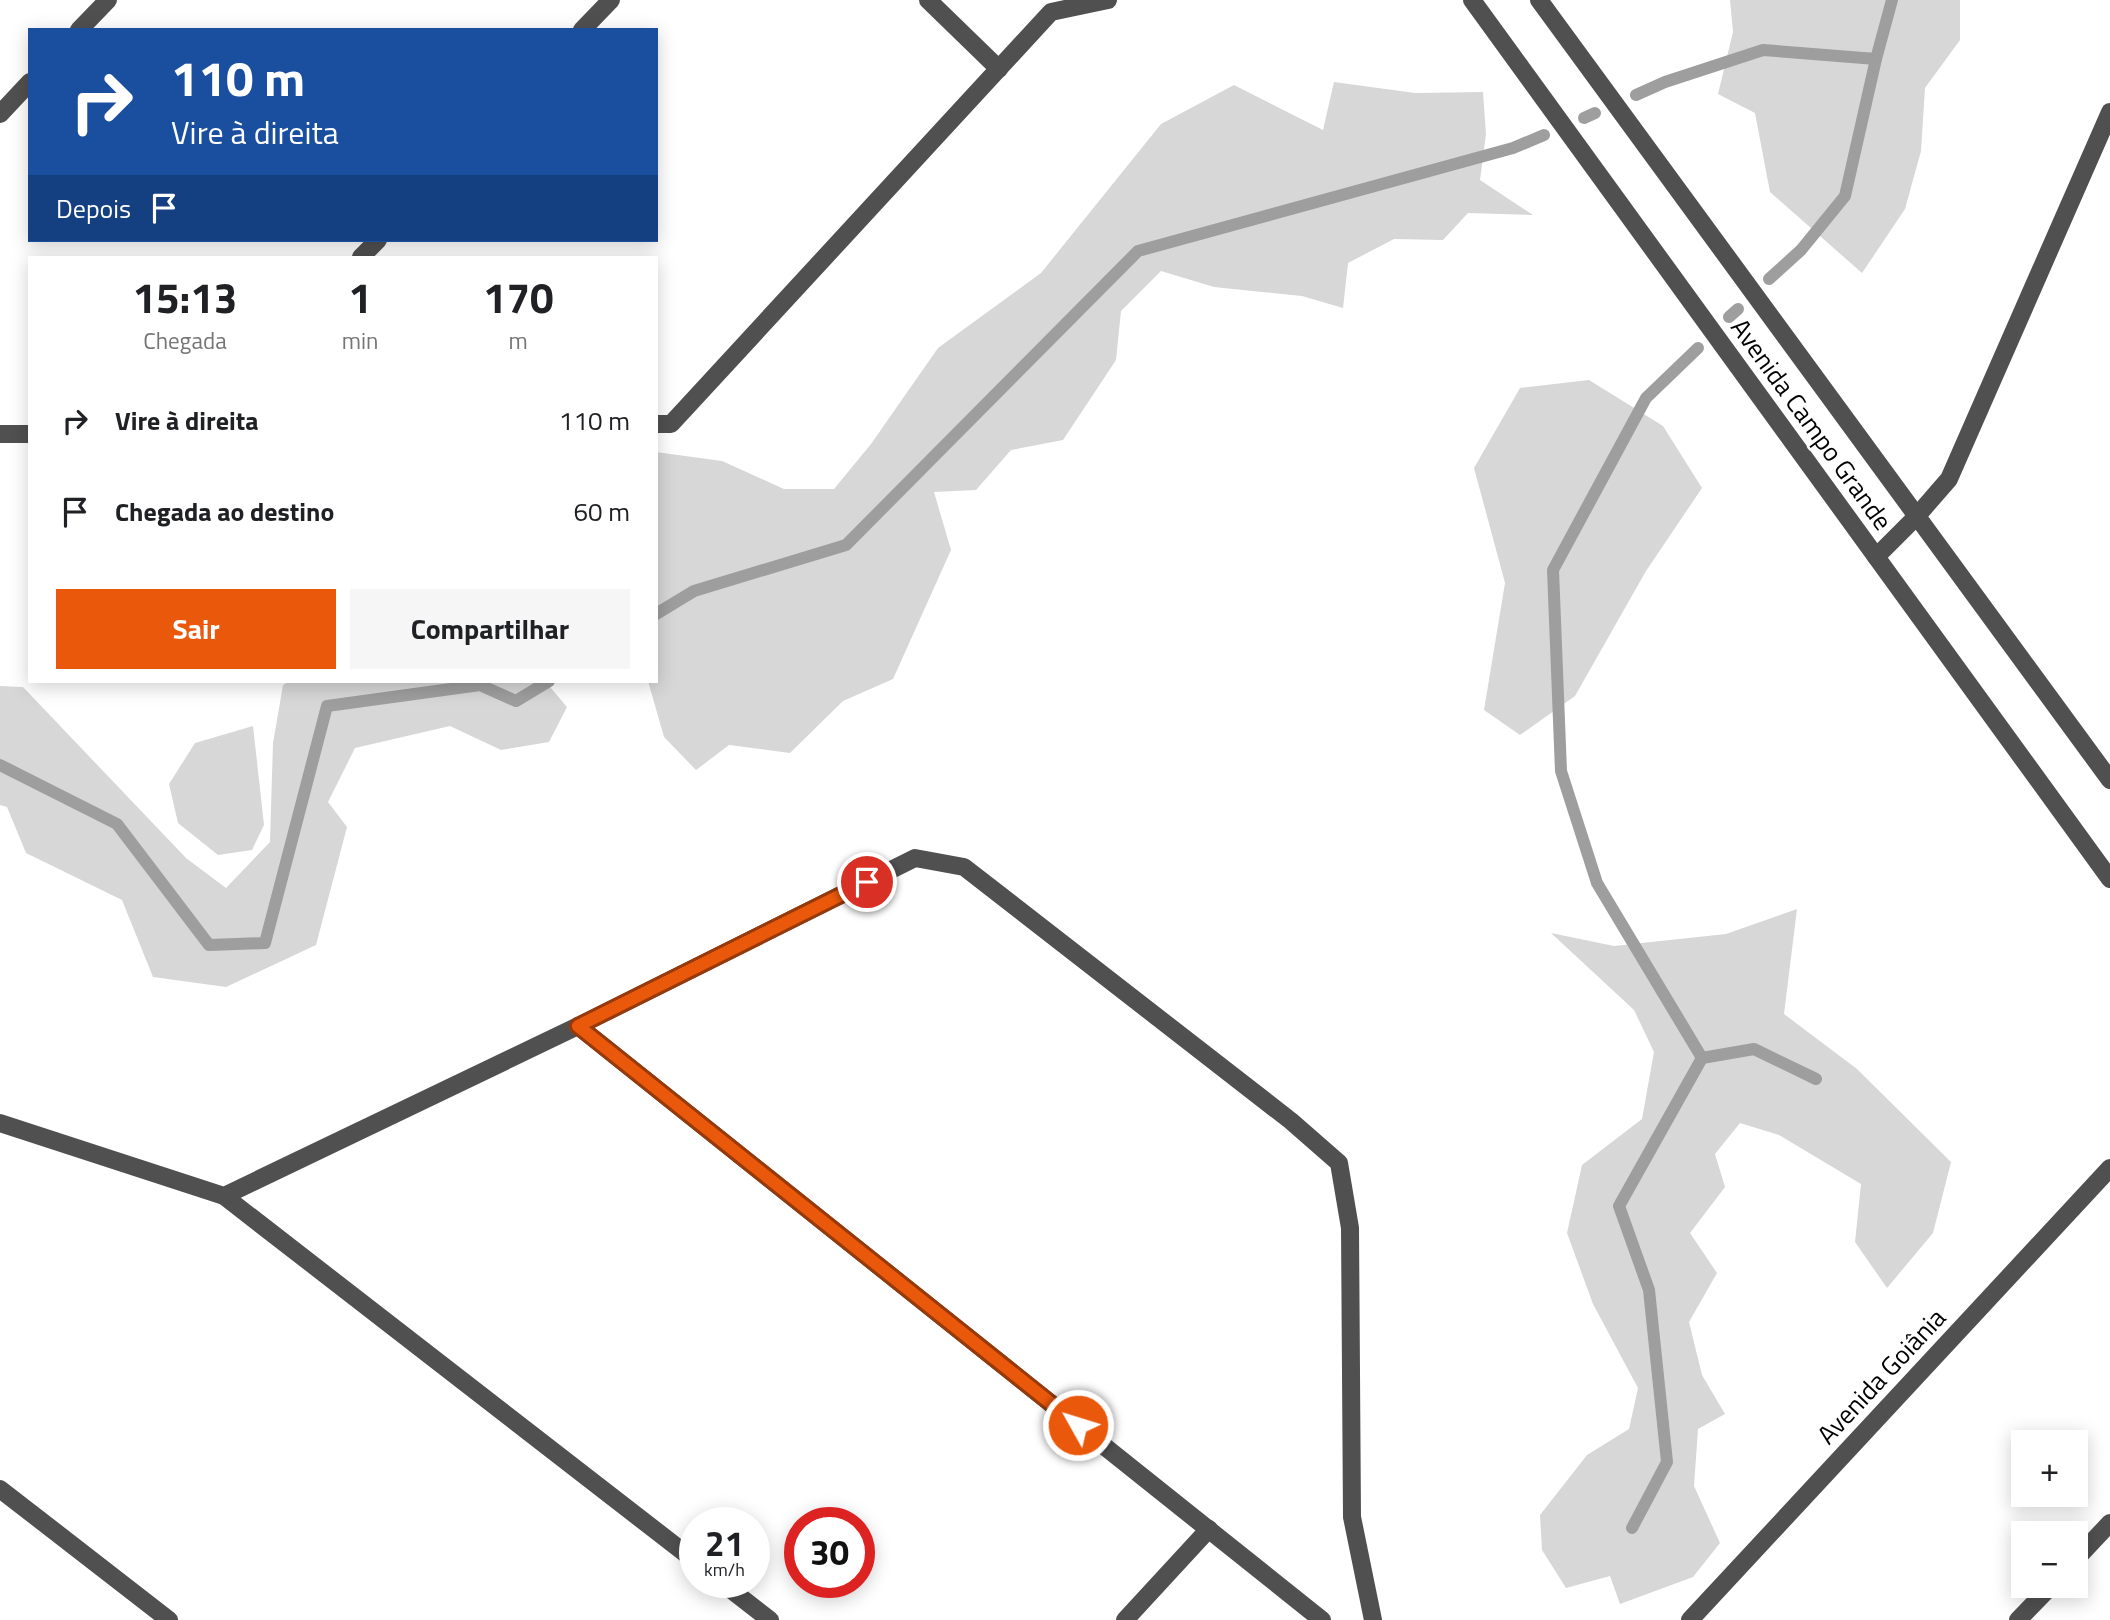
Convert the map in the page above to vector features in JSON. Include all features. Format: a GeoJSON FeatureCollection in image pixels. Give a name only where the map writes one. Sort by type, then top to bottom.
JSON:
{"type":"FeatureCollection","features":[{"type":"Feature","properties":{"kind":"street"},"geometry":{"type":"LineString","coordinates":[[81,28],[108,0]]}},
{"type":"Feature","properties":{"kind":"street"},"geometry":{"type":"LineString","coordinates":[[584,28],[611,0]]}},
{"type":"Feature","properties":{"kind":"street"},"geometry":{"type":"LineString","coordinates":[[928,0],[999,69]]}},
{"type":"Feature","properties":{"kind":"street"},"geometry":{"type":"LineString","coordinates":[[658,424],[671,424],[1051,12],[1108,0]]}},
{"type":"Feature","properties":{"kind":"street","name":"Avenida Campo Grande"},"geometry":{"type":"LineString","coordinates":[[1472,0],[2110,879]]}},
{"type":"Feature","properties":{"kind":"street","name":"Avenida Campo Grande"},"geometry":{"type":"LineString","coordinates":[[1539,0],[2110,780]]}},
{"type":"Feature","properties":{"kind":"street"},"geometry":{"type":"LineString","coordinates":[[0,114],[28,84]]}},
{"type":"Feature","properties":{"kind":"street"},"geometry":{"type":"LineString","coordinates":[[1876,556],[1916,517],[1949,479],[2110,112]]}},
{"type":"Feature","properties":{"kind":"street"},"geometry":{"type":"LineString","coordinates":[[2098,140],[2110,155]]}},
{"type":"Feature","properties":{"kind":"street"},"geometry":{"type":"LineString","coordinates":[[362,256],[376,242]]}},
{"type":"Feature","properties":{"kind":"street"},"geometry":{"type":"LineString","coordinates":[[0,434],[28,434]]}},
{"type":"Feature","properties":{"kind":"street"},"geometry":{"type":"LineString","coordinates":[[224,1196],[578,1026],[915,858],[964,867],[1291,1121],[1339,1163],[1350,1228],[1352,1517],[1373,1620]]}},
{"type":"Feature","properties":{"kind":"street"},"geometry":{"type":"LineString","coordinates":[[578,1026],[1322,1620]]}},
{"type":"Feature","properties":{"kind":"street"},"geometry":{"type":"LineString","coordinates":[[0,1123],[224,1196],[679,1549]]}},
{"type":"Feature","properties":{"kind":"street","name":"Avenida Goiânia"},"geometry":{"type":"LineString","coordinates":[[1690,1620],[2110,1168]]}},
{"type":"Feature","properties":{"kind":"street"},"geometry":{"type":"LineString","coordinates":[[0,1489],[169,1620]]}},
{"type":"Feature","properties":{"kind":"street"},"geometry":{"type":"LineString","coordinates":[[2088,1546],[2110,1523]]}},
{"type":"Feature","properties":{"kind":"street"},"geometry":{"type":"LineString","coordinates":[[1125,1620],[1209,1529]]}},
{"type":"Feature","properties":{"kind":"street"},"geometry":{"type":"LineString","coordinates":[[742,1598],[770,1620]]}},
{"type":"Feature","properties":{"kind":"street"},"geometry":{"type":"LineString","coordinates":[[2018,1620],[2039,1598]]}},
{"type":"Feature","properties":{"kind":"shaded area"},"geometry":{"type":"Polygon","coordinates":[[[1730,0],[1960,0],[1960,40],[1925,88],[1921,151],[1905,209],[1862,273],[1770,192],[1755,113],[1718,94],[1733,32],[1730,0]]]}},
{"type":"Feature","properties":{"kind":"shaded area"},"geometry":{"type":"Polygon","coordinates":[[[1334,82],[1415,93],[1483,92],[1486,134],[1480,180],[1533,215],[1468,213],[1443,240],[1394,239],[1348,263],[1343,308],[1302,296],[1214,287],[1161,271],[1121,311],[1116,360],[1063,440],[1011,450],[976,490],[934,492],[951,550],[893,679],[843,701],[790,753],[729,745],[696,770],[664,737],[649,683],[658,683],[658,452],[722,461],[784,489],[834,489],[871,444],[938,348],[1041,273],[1161,124],[1234,85],[1323,130],[1334,82]]]}},
{"type":"Feature","properties":{"kind":"shaded area"},"geometry":{"type":"Polygon","coordinates":[[[1589,380],[1663,426],[1702,488],[1646,571],[1575,696],[1520,735],[1484,710],[1505,583],[1474,468],[1520,388],[1589,380]]]}},
{"type":"Feature","properties":{"kind":"shaded area"},"geometry":{"type":"Polygon","coordinates":[[[547,683],[567,707],[549,742],[501,750],[450,726],[355,748],[328,802],[347,827],[316,945],[226,987],[153,977],[122,900],[26,853],[7,807],[0,805],[0,686],[23,687],[186,858],[226,888],[270,842],[273,743],[283,685],[547,683]]]}},
{"type":"Feature","properties":{"kind":"shaded area"},"geometry":{"type":"Polygon","coordinates":[[[253,726],[264,825],[252,850],[218,855],[178,823],[169,784],[195,743],[253,726]]]}},
{"type":"Feature","properties":{"kind":"shaded area"},"geometry":{"type":"Polygon","coordinates":[[[1797,909],[1784,1014],[1857,1069],[1951,1162],[1933,1233],[1887,1288],[1855,1242],[1861,1184],[1779,1135],[1740,1123],[1715,1154],[1725,1187],[1690,1233],[1717,1273],[1689,1322],[1702,1375],[1725,1414],[1698,1429],[1694,1486],[1720,1543],[1693,1577],[1620,1604],[1610,1576],[1566,1588],[1542,1550],[1540,1515],[1587,1455],[1629,1429],[1638,1388],[1593,1304],[1567,1233],[1582,1165],[1642,1119],[1654,1052],[1634,1010],[1551,933],[1614,946],[1726,934],[1797,909]]]}},
{"type":"Feature","properties":{"kind":"waterway"},"geometry":{"type":"LineString","coordinates":[[1636,95],[1665,82],[1763,50],[1876,59],[1892,0]]}},
{"type":"Feature","properties":{"kind":"waterway"},"geometry":{"type":"LineString","coordinates":[[1769,279],[1801,250],[1845,196],[1876,59]]}},
{"type":"Feature","properties":{"kind":"waterway"},"geometry":{"type":"LineString","coordinates":[[1584,118],[1595,113]]}},
{"type":"Feature","properties":{"kind":"waterway"},"geometry":{"type":"LineString","coordinates":[[658,613],[694,591],[846,545],[1138,251],[1513,148],[1544,135]]}},
{"type":"Feature","properties":{"kind":"waterway"},"geometry":{"type":"LineString","coordinates":[[1729,317],[1738,309]]}},
{"type":"Feature","properties":{"kind":"waterway"},"geometry":{"type":"LineString","coordinates":[[1632,1528],[1667,1462],[1649,1290],[1619,1206],[1702,1058],[1597,883],[1561,771],[1553,570],[1646,398],[1698,348]]}},
{"type":"Feature","properties":{"kind":"waterway"},"geometry":{"type":"LineString","coordinates":[[0,765],[117,824],[209,945],[265,943],[327,706],[480,685],[516,701],[546,683]]}},
{"type":"Feature","properties":{"kind":"waterway"},"geometry":{"type":"LineString","coordinates":[[1702,1058],[1754,1049],[1816,1079]]}},
{"type":"Feature","properties":{"kind":"route"},"geometry":{"type":"LineString","coordinates":[[867,882],[578,1026],[1078,1425]]}}]}
